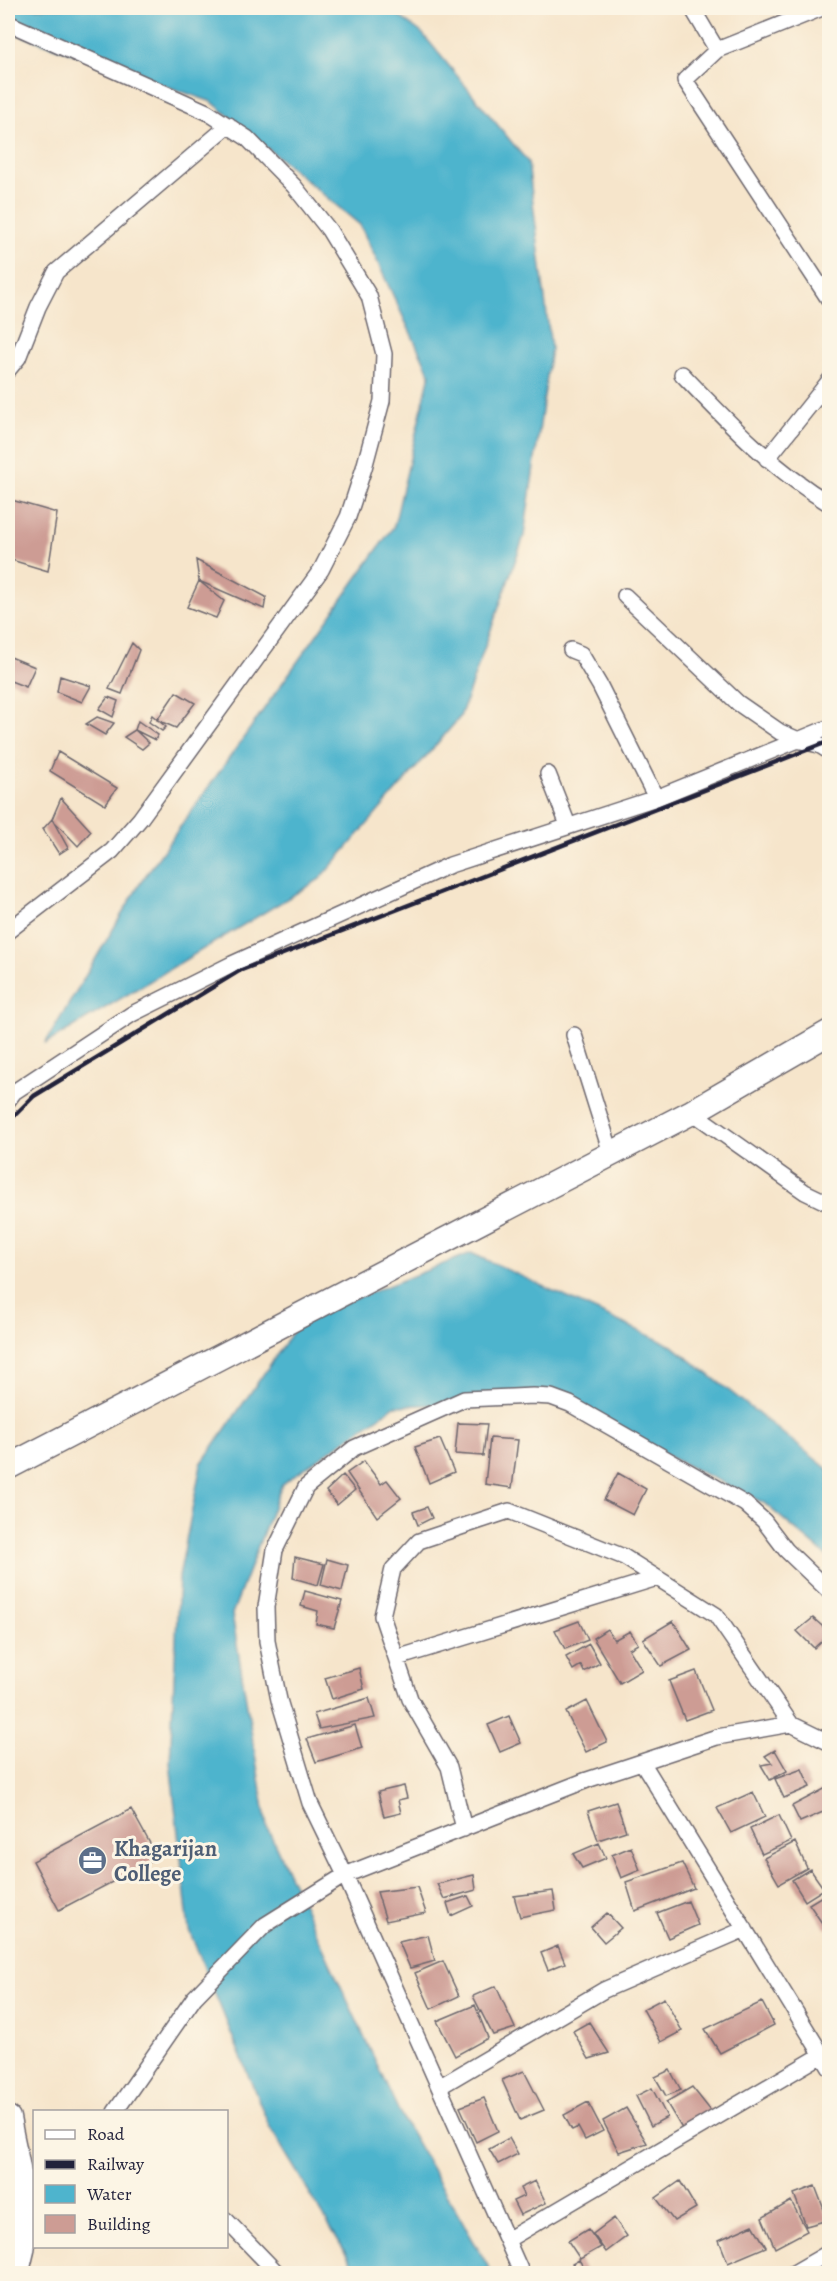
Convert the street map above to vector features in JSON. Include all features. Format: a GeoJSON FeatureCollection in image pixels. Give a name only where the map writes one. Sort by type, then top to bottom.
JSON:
{"type":"FeatureCollection","features":[{"type":"Feature","properties":{"kind":"main road"},"geometry":{"type":"LineString","coordinates":[[8,1467],[692,1112],[830,1032]]}},
{"type":"Feature","properties":{"kind":"main road"},"geometry":{"type":"LineString","coordinates":[[8,2118],[30,2216],[21,2258],[15,2274]]}},
{"type":"Feature","properties":{"kind":"street"},"geometry":{"type":"LineString","coordinates":[[692,8],[717,50]]}},
{"type":"Feature","properties":{"kind":"street"},"geometry":{"type":"LineString","coordinates":[[822,8],[717,50],[685,80],[830,300]]}},
{"type":"Feature","properties":{"kind":"street"},"geometry":{"type":"LineString","coordinates":[[8,23],[207,112],[247,138],[294,186],[329,230],[369,296],[384,354],[381,401],[364,468],[348,518],[321,570],[140,819],[112,851],[8,931]]}},
{"type":"Feature","properties":{"kind":"street"},"geometry":{"type":"LineString","coordinates":[[8,370],[18,358],[38,307],[56,272],[229,125]]}},
{"type":"Feature","properties":{"kind":"street"},"geometry":{"type":"LineString","coordinates":[[682,374],[767,459],[830,504]]}},
{"type":"Feature","properties":{"kind":"street"},"geometry":{"type":"LineString","coordinates":[[767,459],[830,380]]}},
{"type":"Feature","properties":{"kind":"street"},"geometry":{"type":"LineString","coordinates":[[625,596],[738,703],[780,732],[801,741],[819,745],[830,752]]}},
{"type":"Feature","properties":{"kind":"street"},"geometry":{"type":"LineString","coordinates":[[571,650],[581,654],[600,686],[656,798]]}},
{"type":"Feature","properties":{"kind":"street"},"geometry":{"type":"LineString","coordinates":[[8,1100],[14,1092],[132,1014],[232,964],[450,865],[656,798],[830,728]]}},
{"type":"Feature","properties":{"kind":"street"},"geometry":{"type":"LineString","coordinates":[[548,774],[568,825]]}},
{"type":"Feature","properties":{"kind":"street"},"geometry":{"type":"LineString","coordinates":[[573,1035],[611,1153]]}},
{"type":"Feature","properties":{"kind":"street"},"geometry":{"type":"LineString","coordinates":[[692,1112],[806,1192],[830,1204]]}},
{"type":"Feature","properties":{"kind":"street"},"geometry":{"type":"LineString","coordinates":[[522,2274],[345,1875],[310,1803],[279,1700],[267,1641],[266,1607],[275,1550],[306,1487],[354,1448],[464,1399],[551,1397],[596,1417],[745,1504],[764,1521],[786,1551],[830,1592]]}},
{"type":"Feature","properties":{"kind":"street"},"geometry":{"type":"LineString","coordinates":[[464,1829],[449,1767],[410,1699],[382,1616],[393,1569],[419,1541],[509,1511],[624,1557],[716,1615],[791,1724],[830,1743]]}},
{"type":"Feature","properties":{"kind":"street"},"geometry":{"type":"LineString","coordinates":[[397,1658],[657,1578]]}},
{"type":"Feature","properties":{"kind":"street"},"geometry":{"type":"LineString","coordinates":[[118,2110],[194,1998],[265,1925],[345,1875],[587,1780],[717,1737],[791,1724]]}},
{"type":"Feature","properties":{"kind":"street"},"geometry":{"type":"LineString","coordinates":[[507,2240],[826,2062],[642,1762]]}},
{"type":"Feature","properties":{"kind":"street"},"geometry":{"type":"LineString","coordinates":[[439,2087],[604,1990],[745,1929]]}},
{"type":"Feature","properties":{"kind":"street"},"geometry":{"type":"LineString","coordinates":[[228,2222],[278,2274]]}},
{"type":"Feature","properties":{"kind":"street"},"geometry":{"type":"LineString","coordinates":[[792,2274],[817,2268],[830,2252]]}},
{"type":"Feature","properties":{"kind":"water"},"geometry":{"type":"Polygon","coordinates":[[[8,8],[388,8],[422,33],[528,162],[551,348],[524,536],[460,717],[320,879],[45,1044],[141,882],[394,526],[430,374],[360,225],[212,102],[8,31],[8,8]]]}},
{"type":"Feature","properties":{"kind":"water"},"geometry":{"type":"Polygon","coordinates":[[[471,1253],[674,1347],[829,1470],[829,1558],[764,1503],[553,1400],[395,1406],[282,1484],[232,1614],[267,1827],[401,2116],[492,2273],[358,2273],[269,2126],[189,1930],[170,1762],[179,1577],[201,1464],[301,1320],[471,1253]]]}},
{"type":"Feature","properties":{"kind":"building"},"geometry":{"type":"Polygon","coordinates":[[[8,499],[57,513],[48,571],[8,559],[8,499]]]}},
{"type":"Feature","properties":{"kind":"building"},"geometry":{"type":"Polygon","coordinates":[[[196,560],[266,597],[264,609],[199,581],[196,560]]]}},
{"type":"Feature","properties":{"kind":"building"},"geometry":{"type":"Polygon","coordinates":[[[199,581],[224,601],[216,618],[187,607],[199,581]]]}},
{"type":"Feature","properties":{"kind":"building"},"geometry":{"type":"Polygon","coordinates":[[[132,643],[139,650],[122,694],[109,689],[132,643]]]}},
{"type":"Feature","properties":{"kind":"building"},"geometry":{"type":"Polygon","coordinates":[[[8,656],[35,667],[26,687],[8,680],[8,656]]]}},
{"type":"Feature","properties":{"kind":"building"},"geometry":{"type":"Polygon","coordinates":[[[60,676],[91,686],[82,702],[57,692],[60,676]]]}},
{"type":"Feature","properties":{"kind":"building"},"geometry":{"type":"Polygon","coordinates":[[[176,692],[195,703],[176,728],[157,720],[176,692]]]}},
{"type":"Feature","properties":{"kind":"building"},"geometry":{"type":"Polygon","coordinates":[[[108,697],[118,701],[113,717],[99,709],[108,697]]]}},
{"type":"Feature","properties":{"kind":"building"},"geometry":{"type":"Polygon","coordinates":[[[152,715],[166,727],[162,731],[149,722],[152,715]]]}},
{"type":"Feature","properties":{"kind":"building"},"geometry":{"type":"Polygon","coordinates":[[[97,717],[114,723],[105,735],[86,724],[97,717]]]}},
{"type":"Feature","properties":{"kind":"building"},"geometry":{"type":"Polygon","coordinates":[[[138,721],[158,735],[155,740],[135,730],[138,721]]]}},
{"type":"Feature","properties":{"kind":"building"},"geometry":{"type":"Polygon","coordinates":[[[135,730],[149,743],[142,749],[124,737],[135,730]]]}},
{"type":"Feature","properties":{"kind":"building"},"geometry":{"type":"Polygon","coordinates":[[[58,752],[117,788],[105,805],[50,771],[58,752]]]}},
{"type":"Feature","properties":{"kind":"building"},"geometry":{"type":"Polygon","coordinates":[[[61,798],[91,831],[78,846],[52,819],[61,798]]]}},
{"type":"Feature","properties":{"kind":"building"},"geometry":{"type":"Polygon","coordinates":[[[52,819],[68,848],[59,854],[43,829],[52,819]]]}},
{"type":"Feature","properties":{"kind":"building"},"geometry":{"type":"Polygon","coordinates":[[[458,1423],[487,1424],[483,1456],[455,1454],[458,1423]]]}},
{"type":"Feature","properties":{"kind":"building"},"geometry":{"type":"Polygon","coordinates":[[[490,1438],[518,1440],[512,1488],[485,1484],[490,1438]]]}},
{"type":"Feature","properties":{"kind":"building"},"geometry":{"type":"Polygon","coordinates":[[[440,1439],[454,1472],[429,1483],[415,1447],[440,1439]]]}},
{"type":"Feature","properties":{"kind":"building"},"geometry":{"type":"Polygon","coordinates":[[[364,1461],[381,1484],[387,1480],[401,1498],[377,1517],[347,1473],[364,1461]]]}},
{"type":"Feature","properties":{"kind":"building"},"geometry":{"type":"Polygon","coordinates":[[[618,1473],[646,1489],[633,1515],[604,1500],[618,1473]]]}},
{"type":"Feature","properties":{"kind":"building"},"geometry":{"type":"Polygon","coordinates":[[[343,1475],[355,1490],[337,1505],[326,1491],[343,1475]]]}},
{"type":"Feature","properties":{"kind":"building"},"geometry":{"type":"Polygon","coordinates":[[[427,1507],[432,1518],[418,1525],[413,1512],[427,1507]]]}},
{"type":"Feature","properties":{"kind":"building"},"geometry":{"type":"Polygon","coordinates":[[[295,1557],[324,1564],[318,1585],[293,1578],[295,1557]]]}},
{"type":"Feature","properties":{"kind":"building"},"geometry":{"type":"Polygon","coordinates":[[[327,1559],[348,1565],[342,1591],[321,1585],[327,1559]]]}},
{"type":"Feature","properties":{"kind":"building"},"geometry":{"type":"Polygon","coordinates":[[[305,1591],[342,1601],[334,1628],[316,1624],[318,1611],[301,1606],[305,1591]]]}},
{"type":"Feature","properties":{"kind":"building"},"geometry":{"type":"Polygon","coordinates":[[[813,1618],[830,1633],[814,1648],[797,1631],[813,1618]]]}},
{"type":"Feature","properties":{"kind":"building"},"geometry":{"type":"Polygon","coordinates":[[[579,1621],[588,1640],[565,1649],[555,1630],[579,1621]]]}},
{"type":"Feature","properties":{"kind":"building"},"geometry":{"type":"Polygon","coordinates":[[[673,1621],[691,1650],[661,1666],[643,1639],[673,1621]]]}},
{"type":"Feature","properties":{"kind":"building"},"geometry":{"type":"Polygon","coordinates":[[[607,1629],[614,1640],[630,1631],[638,1644],[629,1649],[642,1670],[620,1683],[593,1638],[607,1629]]]}},
{"type":"Feature","properties":{"kind":"building"},"geometry":{"type":"Polygon","coordinates":[[[589,1644],[600,1663],[584,1672],[581,1665],[573,1670],[566,1657],[589,1644]]]}},
{"type":"Feature","properties":{"kind":"building"},"geometry":{"type":"Polygon","coordinates":[[[359,1668],[364,1689],[332,1699],[325,1678],[359,1668]]]}},
{"type":"Feature","properties":{"kind":"building"},"geometry":{"type":"Polygon","coordinates":[[[696,1671],[712,1710],[685,1720],[669,1681],[696,1671]]]}},
{"type":"Feature","properties":{"kind":"building"},"geometry":{"type":"Polygon","coordinates":[[[369,1698],[375,1718],[319,1729],[314,1714],[369,1698]]]}},
{"type":"Feature","properties":{"kind":"building"},"geometry":{"type":"Polygon","coordinates":[[[587,1701],[607,1742],[586,1752],[566,1712],[587,1701]]]}},
{"type":"Feature","properties":{"kind":"building"},"geometry":{"type":"Polygon","coordinates":[[[509,1716],[521,1743],[500,1752],[488,1725],[509,1716]]]}},
{"type":"Feature","properties":{"kind":"building"},"geometry":{"type":"Polygon","coordinates":[[[355,1725],[362,1748],[316,1762],[307,1739],[355,1725]]]}},
{"type":"Feature","properties":{"kind":"building"},"geometry":{"type":"Polygon","coordinates":[[[775,1750],[787,1771],[770,1780],[761,1765],[772,1763],[765,1756],[775,1750]]]}},
{"type":"Feature","properties":{"kind":"building"},"geometry":{"type":"Polygon","coordinates":[[[802,1769],[810,1787],[784,1798],[775,1779],[802,1769]]]}},
{"type":"Feature","properties":{"kind":"building"},"geometry":{"type":"Polygon","coordinates":[[[404,1786],[407,1798],[398,1800],[401,1813],[384,1817],[378,1792],[404,1786]]]}},
{"type":"Feature","properties":{"kind":"building"},"geometry":{"type":"Polygon","coordinates":[[[830,1786],[830,1809],[800,1822],[792,1806],[830,1786]]]}},
{"type":"Feature","properties":{"kind":"building"},"geometry":{"type":"Polygon","coordinates":[[[753,1792],[765,1817],[731,1833],[717,1808],[753,1792]]]}},
{"type":"Feature","properties":{"kind":"building"},"geometry":{"type":"Polygon","coordinates":[[[616,1802],[626,1831],[598,1840],[588,1811],[616,1802]]]}},
{"type":"Feature","properties":{"kind":"building"},"geometry":{"type":"Polygon","coordinates":[[[131,1809],[158,1858],[59,1910],[33,1861],[131,1809]]]}},
{"type":"Feature","properties":{"kind":"building"},"geometry":{"type":"Polygon","coordinates":[[[779,1815],[791,1841],[762,1854],[750,1829],[779,1815]]]}},
{"type":"Feature","properties":{"kind":"building"},"geometry":{"type":"Polygon","coordinates":[[[795,1842],[807,1868],[779,1884],[764,1858],[795,1842]]]}},
{"type":"Feature","properties":{"kind":"building"},"geometry":{"type":"Polygon","coordinates":[[[599,1843],[606,1858],[582,1868],[573,1854],[599,1843]]]}},
{"type":"Feature","properties":{"kind":"building"},"geometry":{"type":"Polygon","coordinates":[[[631,1847],[640,1870],[621,1878],[612,1855],[631,1847]]]}},
{"type":"Feature","properties":{"kind":"building"},"geometry":{"type":"Polygon","coordinates":[[[682,1863],[694,1888],[635,1911],[626,1882],[682,1863]]]}},
{"type":"Feature","properties":{"kind":"building"},"geometry":{"type":"Polygon","coordinates":[[[810,1869],[824,1889],[805,1901],[792,1880],[810,1869]]]}},
{"type":"Feature","properties":{"kind":"building"},"geometry":{"type":"Polygon","coordinates":[[[474,1875],[476,1890],[444,1899],[437,1884],[474,1875]]]}},
{"type":"Feature","properties":{"kind":"building"},"geometry":{"type":"Polygon","coordinates":[[[417,1887],[426,1913],[386,1921],[377,1892],[417,1887]]]}},
{"type":"Feature","properties":{"kind":"building"},"geometry":{"type":"Polygon","coordinates":[[[553,1891],[556,1910],[520,1917],[514,1896],[553,1891]]]}},
{"type":"Feature","properties":{"kind":"building"},"geometry":{"type":"Polygon","coordinates":[[[827,1893],[830,1898],[830,1927],[826,1929],[809,1904],[827,1893]]]}},
{"type":"Feature","properties":{"kind":"building"},"geometry":{"type":"Polygon","coordinates":[[[468,1896],[473,1906],[451,1916],[447,1903],[468,1896]]]}},
{"type":"Feature","properties":{"kind":"building"},"geometry":{"type":"Polygon","coordinates":[[[688,1901],[698,1925],[668,1938],[657,1913],[688,1901]]]}},
{"type":"Feature","properties":{"kind":"building"},"geometry":{"type":"Polygon","coordinates":[[[607,1913],[621,1928],[604,1942],[591,1927],[607,1913]]]}},
{"type":"Feature","properties":{"kind":"building"},"geometry":{"type":"Polygon","coordinates":[[[428,1935],[435,1961],[410,1968],[399,1942],[428,1935]]]}},
{"type":"Feature","properties":{"kind":"building"},"geometry":{"type":"Polygon","coordinates":[[[558,1946],[565,1963],[548,1970],[541,1953],[558,1946]]]}},
{"type":"Feature","properties":{"kind":"building"},"geometry":{"type":"Polygon","coordinates":[[[443,1961],[459,1996],[431,2009],[415,1973],[443,1961]]]}},
{"type":"Feature","properties":{"kind":"building"},"geometry":{"type":"Polygon","coordinates":[[[496,1986],[515,2028],[493,2035],[473,1996],[496,1986]]]}},
{"type":"Feature","properties":{"kind":"building"},"geometry":{"type":"Polygon","coordinates":[[[664,1998],[682,2031],[661,2042],[643,2009],[664,1998]]]}},
{"type":"Feature","properties":{"kind":"building"},"geometry":{"type":"Polygon","coordinates":[[[762,2002],[774,2025],[720,2053],[705,2029],[762,2002]]]}},
{"type":"Feature","properties":{"kind":"building"},"geometry":{"type":"Polygon","coordinates":[[[475,2005],[488,2038],[455,2056],[437,2021],[475,2005]]]}},
{"type":"Feature","properties":{"kind":"building"},"geometry":{"type":"Polygon","coordinates":[[[589,2022],[609,2053],[589,2059],[573,2031],[589,2022]]]}},
{"type":"Feature","properties":{"kind":"building"},"geometry":{"type":"Polygon","coordinates":[[[670,2070],[681,2090],[666,2096],[655,2077],[670,2070]]]}},
{"type":"Feature","properties":{"kind":"building"},"geometry":{"type":"Polygon","coordinates":[[[524,2071],[544,2110],[520,2120],[502,2080],[524,2071]]]}},
{"type":"Feature","properties":{"kind":"building"},"geometry":{"type":"Polygon","coordinates":[[[692,2087],[715,2116],[684,2132],[666,2102],[692,2087]]]}},
{"type":"Feature","properties":{"kind":"building"},"geometry":{"type":"Polygon","coordinates":[[[652,2088],[667,2117],[651,2126],[636,2096],[652,2088]]]}},
{"type":"Feature","properties":{"kind":"building"},"geometry":{"type":"Polygon","coordinates":[[[484,2098],[498,2131],[476,2142],[460,2107],[484,2098]]]}},
{"type":"Feature","properties":{"kind":"building"},"geometry":{"type":"Polygon","coordinates":[[[588,2102],[603,2131],[585,2140],[578,2127],[572,2130],[564,2115],[588,2102]]]}},
{"type":"Feature","properties":{"kind":"building"},"geometry":{"type":"Polygon","coordinates":[[[626,2108],[647,2143],[619,2152],[603,2121],[626,2108]]]}},
{"type":"Feature","properties":{"kind":"building"},"geometry":{"type":"Polygon","coordinates":[[[509,2138],[518,2154],[498,2164],[489,2149],[509,2138]]]}},
{"type":"Feature","properties":{"kind":"building"},"geometry":{"type":"Polygon","coordinates":[[[535,2181],[546,2203],[520,2215],[513,2201],[524,2196],[520,2188],[535,2181]]]}},
{"type":"Feature","properties":{"kind":"building"},"geometry":{"type":"Polygon","coordinates":[[[680,2181],[696,2208],[674,2221],[656,2198],[680,2181]]]}},
{"type":"Feature","properties":{"kind":"building"},"geometry":{"type":"Polygon","coordinates":[[[815,2186],[828,2220],[806,2226],[794,2194],[815,2186]]]}},
{"type":"Feature","properties":{"kind":"building"},"geometry":{"type":"Polygon","coordinates":[[[791,2201],[807,2231],[775,2248],[762,2218],[791,2201]]]}},
{"type":"Feature","properties":{"kind":"building"},"geometry":{"type":"Polygon","coordinates":[[[614,2218],[627,2236],[606,2252],[593,2234],[614,2218]]]}},
{"type":"Feature","properties":{"kind":"building"},"geometry":{"type":"Polygon","coordinates":[[[753,2225],[766,2247],[728,2263],[719,2240],[753,2225]]]}},
{"type":"Feature","properties":{"kind":"building"},"geometry":{"type":"Polygon","coordinates":[[[588,2229],[601,2247],[580,2259],[568,2241],[588,2229]]]}},
{"type":"Feature","properties":{"kind":"building"},"geometry":{"type":"Polygon","coordinates":[[[579,2260],[588,2274],[577,2274],[572,2264],[579,2260]]]}},
{"type":"Feature","properties":{"kind":"railway"},"geometry":{"type":"LineString","coordinates":[[8,1122],[34,1096],[239,971],[830,741]]}},
{"type":"Feature","properties":{"kind":"place","name":"Khagarijan College"},"geometry":{"type":"Point","coordinates":[93,1861]}}]}
